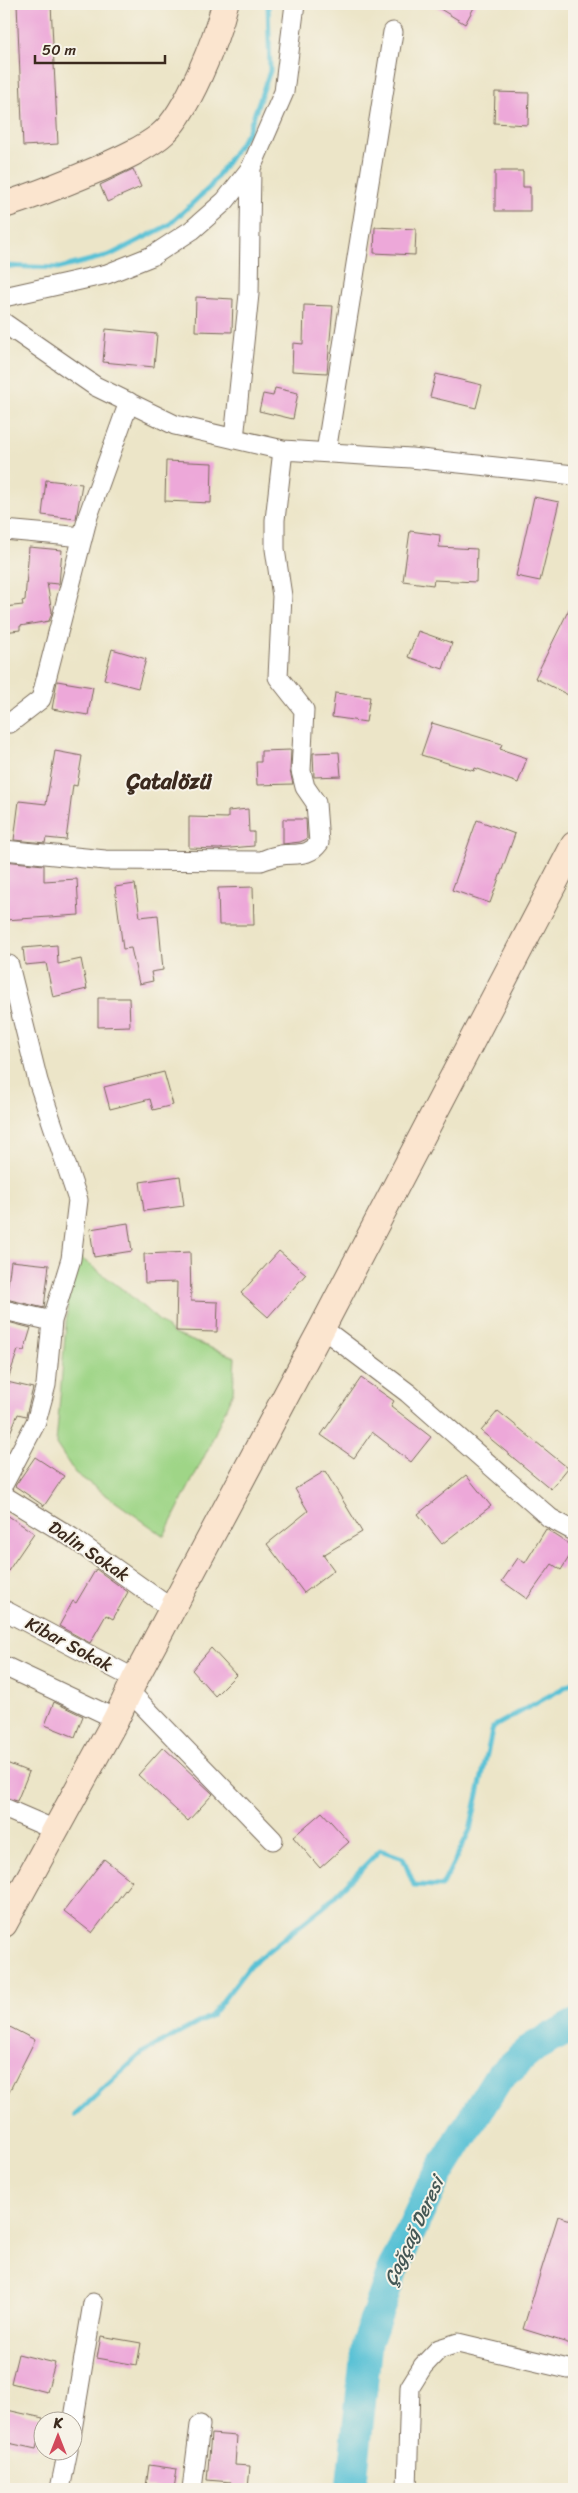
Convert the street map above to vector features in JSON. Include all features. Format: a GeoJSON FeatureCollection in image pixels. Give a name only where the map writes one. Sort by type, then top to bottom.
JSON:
{"type":"FeatureCollection","features":[{"type":"Feature","properties":{"kind":"main road"},"geometry":{"type":"LineString","coordinates":[[4,205],[55,188],[129,155],[162,135],[185,106],[221,20],[225,4]]}},
{"type":"Feature","properties":{"kind":"main road"},"geometry":{"type":"LineString","coordinates":[[5,1919],[116,1719],[132,1685],[322,1328],[574,845]]}},
{"type":"Feature","properties":{"kind":"street"},"geometry":{"type":"LineString","coordinates":[[4,297],[107,274],[152,256],[192,230],[225,201],[251,168],[284,92],[296,4]]}},
{"type":"Feature","properties":{"kind":"street"},"geometry":{"type":"LineString","coordinates":[[326,452],[393,32]]}},
{"type":"Feature","properties":{"kind":"street"},"geometry":{"type":"LineString","coordinates":[[234,438],[249,294],[251,168]]}},
{"type":"Feature","properties":{"kind":"street"},"geometry":{"type":"LineString","coordinates":[[4,323],[95,386],[175,425],[284,450],[326,452],[574,475]]}},
{"type":"Feature","properties":{"kind":"street"},"geometry":{"type":"LineString","coordinates":[[10,723],[41,699],[88,516],[129,402]]}},
{"type":"Feature","properties":{"kind":"street"},"geometry":{"type":"LineString","coordinates":[[4,850],[121,861],[261,861],[280,856],[308,853],[314,850],[319,843],[316,802],[305,787],[301,771],[304,710],[278,677],[282,596],[275,549],[275,520],[284,450]]}},
{"type":"Feature","properties":{"kind":"street"},"geometry":{"type":"LineString","coordinates":[[4,530],[83,537]]}},
{"type":"Feature","properties":{"kind":"street"},"geometry":{"type":"LineString","coordinates":[[4,1483],[38,1412],[46,1385],[52,1321],[71,1259],[78,1200],[38,1081],[9,965]]}},
{"type":"Feature","properties":{"kind":"street"},"geometry":{"type":"LineString","coordinates":[[4,1310],[52,1321]]}},
{"type":"Feature","properties":{"kind":"street"},"geometry":{"type":"LineString","coordinates":[[322,1328],[408,1393],[550,1518],[574,1531]]}},
{"type":"Feature","properties":{"kind":"street","name":"Dalin Sokak"},"geometry":{"type":"LineString","coordinates":[[4,1496],[71,1537],[173,1610]]}},
{"type":"Feature","properties":{"kind":"street","name":"Kibar Sokak"},"geometry":{"type":"LineString","coordinates":[[4,1610],[132,1685],[273,1840]]}},
{"type":"Feature","properties":{"kind":"street"},"geometry":{"type":"LineString","coordinates":[[4,1666],[116,1719]]}},
{"type":"Feature","properties":{"kind":"street"},"geometry":{"type":"LineString","coordinates":[[4,1808],[56,1830]]}},
{"type":"Feature","properties":{"kind":"street"},"geometry":{"type":"LineString","coordinates":[[75,2410],[93,2303]]}},
{"type":"Feature","properties":{"kind":"street"},"geometry":{"type":"LineString","coordinates":[[407,2489],[410,2387],[423,2366],[439,2349],[458,2342],[568,2369]]}},
{"type":"Feature","properties":{"kind":"street"},"geometry":{"type":"LineString","coordinates":[[192,2489],[200,2424]]}},
{"type":"Feature","properties":{"kind":"street"},"geometry":{"type":"LineString","coordinates":[[60,2489],[66,2460]]}},
{"type":"Feature","properties":{"kind":"green space"},"geometry":{"type":"Polygon","coordinates":[[[77,1255],[126,1292],[174,1334],[235,1357],[233,1392],[208,1449],[164,1536],[75,1473],[56,1444],[68,1301],[77,1255]]]}},
{"type":"Feature","properties":{"kind":"building"},"geometry":{"type":"Polygon","coordinates":[[[17,4],[51,4],[58,144],[23,146],[17,4]]]}},
{"type":"Feature","properties":{"kind":"building"},"geometry":{"type":"Polygon","coordinates":[[[432,4],[476,4],[465,24],[432,4]]]}},
{"type":"Feature","properties":{"kind":"building"},"geometry":{"type":"Polygon","coordinates":[[[495,92],[529,93],[528,125],[494,123],[495,92]]]}},
{"type":"Feature","properties":{"kind":"building"},"geometry":{"type":"Polygon","coordinates":[[[133,169],[141,187],[107,202],[100,185],[133,169]]]}},
{"type":"Feature","properties":{"kind":"building"},"geometry":{"type":"Polygon","coordinates":[[[495,171],[523,171],[523,187],[530,187],[530,211],[495,211],[495,171]]]}},
{"type":"Feature","properties":{"kind":"building"},"geometry":{"type":"Polygon","coordinates":[[[375,227],[416,229],[415,255],[374,253],[375,227]]]}},
{"type":"Feature","properties":{"kind":"building"},"geometry":{"type":"Polygon","coordinates":[[[196,297],[233,299],[232,332],[195,331],[196,297]]]}},
{"type":"Feature","properties":{"kind":"building"},"geometry":{"type":"Polygon","coordinates":[[[304,305],[333,306],[327,373],[292,371],[293,343],[303,344],[304,305]]]}},
{"type":"Feature","properties":{"kind":"building"},"geometry":{"type":"Polygon","coordinates":[[[106,329],[157,334],[154,367],[103,362],[106,329]]]}},
{"type":"Feature","properties":{"kind":"building"},"geometry":{"type":"Polygon","coordinates":[[[436,374],[482,385],[476,408],[430,397],[436,374]]]}},
{"type":"Feature","properties":{"kind":"building"},"geometry":{"type":"Polygon","coordinates":[[[275,388],[298,393],[293,419],[259,411],[263,394],[273,396],[275,388]]]}},
{"type":"Feature","properties":{"kind":"building"},"geometry":{"type":"Polygon","coordinates":[[[166,461],[212,463],[211,503],[165,501],[166,461]]]}},
{"type":"Feature","properties":{"kind":"building"},"geometry":{"type":"Polygon","coordinates":[[[46,480],[82,484],[76,519],[42,515],[46,480]]]}},
{"type":"Feature","properties":{"kind":"building"},"geometry":{"type":"Polygon","coordinates":[[[534,497],[559,502],[540,581],[516,576],[534,497]]]}},
{"type":"Feature","properties":{"kind":"building"},"geometry":{"type":"Polygon","coordinates":[[[410,531],[440,535],[439,547],[477,549],[476,582],[434,580],[433,585],[403,581],[410,531]]]}},
{"type":"Feature","properties":{"kind":"building"},"geometry":{"type":"Polygon","coordinates":[[[29,547],[62,550],[59,584],[47,583],[52,612],[49,621],[20,626],[20,630],[4,632],[4,607],[23,605],[22,601],[25,600],[29,547]]]}},
{"type":"Feature","properties":{"kind":"building"},"geometry":{"type":"Polygon","coordinates":[[[574,599],[574,698],[535,678],[574,599]]]}},
{"type":"Feature","properties":{"kind":"building"},"geometry":{"type":"Polygon","coordinates":[[[418,631],[452,643],[443,669],[408,657],[418,631]]]}},
{"type":"Feature","properties":{"kind":"building"},"geometry":{"type":"Polygon","coordinates":[[[112,649],[146,659],[138,688],[104,679],[112,649]]]}},
{"type":"Feature","properties":{"kind":"building"},"geometry":{"type":"Polygon","coordinates":[[[57,681],[93,687],[88,715],[52,709],[57,681]]]}},
{"type":"Feature","properties":{"kind":"building"},"geometry":{"type":"Polygon","coordinates":[[[335,693],[370,697],[366,722],[332,717],[335,693]]]}},
{"type":"Feature","properties":{"kind":"building"},"geometry":{"type":"Polygon","coordinates":[[[432,723],[502,744],[500,749],[527,758],[518,783],[475,768],[474,771],[421,755],[432,723]]]}},
{"type":"Feature","properties":{"kind":"building"},"geometry":{"type":"Polygon","coordinates":[[[291,750],[290,771],[293,784],[257,785],[256,762],[261,762],[261,751],[291,750]]]}},
{"type":"Feature","properties":{"kind":"building"},"geometry":{"type":"Polygon","coordinates":[[[55,751],[82,756],[77,786],[73,785],[66,840],[46,838],[45,843],[14,840],[19,801],[46,804],[55,751]]]}},
{"type":"Feature","properties":{"kind":"building"},"geometry":{"type":"Polygon","coordinates":[[[339,752],[341,776],[314,777],[313,753],[339,752]]]}},
{"type":"Feature","properties":{"kind":"building"},"geometry":{"type":"Polygon","coordinates":[[[248,809],[249,832],[254,832],[254,846],[219,849],[189,848],[189,817],[228,818],[228,811],[248,809]]]}},
{"type":"Feature","properties":{"kind":"building"},"geometry":{"type":"Polygon","coordinates":[[[283,819],[306,819],[307,839],[300,842],[283,844],[283,819]]]}},
{"type":"Feature","properties":{"kind":"building"},"geometry":{"type":"Polygon","coordinates":[[[477,820],[515,834],[490,903],[452,890],[477,820]]]}},
{"type":"Feature","properties":{"kind":"building"},"geometry":{"type":"Polygon","coordinates":[[[4,861],[44,865],[44,881],[77,879],[79,915],[5,920],[4,861]]]}},
{"type":"Feature","properties":{"kind":"building"},"geometry":{"type":"Polygon","coordinates":[[[135,884],[140,917],[158,915],[163,970],[151,972],[153,981],[139,984],[131,948],[123,949],[115,887],[135,884]]]}},
{"type":"Feature","properties":{"kind":"building"},"geometry":{"type":"Polygon","coordinates":[[[253,887],[254,925],[219,925],[218,888],[253,887]]]}},
{"type":"Feature","properties":{"kind":"building"},"geometry":{"type":"Polygon","coordinates":[[[57,945],[58,964],[81,959],[87,989],[53,997],[46,963],[25,965],[23,948],[57,945]]]}},
{"type":"Feature","properties":{"kind":"building"},"geometry":{"type":"Polygon","coordinates":[[[98,998],[129,998],[130,1026],[98,1027],[98,998]]]}},
{"type":"Feature","properties":{"kind":"building"},"geometry":{"type":"Polygon","coordinates":[[[164,1072],[173,1105],[153,1110],[150,1099],[110,1109],[104,1087],[164,1072]]]}},
{"type":"Feature","properties":{"kind":"building"},"geometry":{"type":"Polygon","coordinates":[[[180,1176],[184,1206],[144,1211],[140,1182],[180,1176]]]}},
{"type":"Feature","properties":{"kind":"building"},"geometry":{"type":"Polygon","coordinates":[[[128,1223],[132,1251],[94,1257],[90,1229],[128,1223]]]}},
{"type":"Feature","properties":{"kind":"building"},"geometry":{"type":"Polygon","coordinates":[[[279,1251],[306,1274],[268,1317],[241,1293],[279,1251]]]}},
{"type":"Feature","properties":{"kind":"building"},"geometry":{"type":"Polygon","coordinates":[[[190,1252],[191,1301],[218,1302],[217,1332],[176,1331],[177,1282],[145,1283],[144,1254],[190,1252]]]}},
{"type":"Feature","properties":{"kind":"building"},"geometry":{"type":"Polygon","coordinates":[[[11,1261],[49,1265],[44,1308],[6,1299],[11,1261]]]}},
{"type":"Feature","properties":{"kind":"building"},"geometry":{"type":"Polygon","coordinates":[[[4,1321],[31,1328],[24,1351],[18,1350],[7,1382],[33,1388],[26,1416],[18,1414],[4,1447],[4,1321]]]}},
{"type":"Feature","properties":{"kind":"building"},"geometry":{"type":"Polygon","coordinates":[[[361,1378],[394,1401],[391,1406],[431,1437],[411,1462],[372,1432],[354,1458],[321,1435],[361,1378]]]}},
{"type":"Feature","properties":{"kind":"building"},"geometry":{"type":"Polygon","coordinates":[[[498,1411],[568,1468],[551,1489],[481,1431],[498,1411]]]}},
{"type":"Feature","properties":{"kind":"building"},"geometry":{"type":"Polygon","coordinates":[[[35,1457],[64,1476],[44,1506],[15,1486],[35,1457]]]}},
{"type":"Feature","properties":{"kind":"building"},"geometry":{"type":"Polygon","coordinates":[[[325,1471],[362,1532],[323,1555],[334,1570],[304,1593],[267,1544],[308,1511],[295,1489],[325,1471]]]}},
{"type":"Feature","properties":{"kind":"building"},"geometry":{"type":"Polygon","coordinates":[[[466,1475],[491,1506],[442,1544],[418,1514],[466,1475]]]}},
{"type":"Feature","properties":{"kind":"building"},"geometry":{"type":"Polygon","coordinates":[[[4,1513],[34,1533],[4,1577],[4,1513]]]}},
{"type":"Feature","properties":{"kind":"building"},"geometry":{"type":"Polygon","coordinates":[[[546,1529],[574,1547],[574,1549],[561,1570],[552,1564],[527,1599],[502,1581],[518,1558],[525,1563],[546,1529]]]}},
{"type":"Feature","properties":{"kind":"building"},"geometry":{"type":"Polygon","coordinates":[[[96,1569],[128,1592],[113,1619],[106,1615],[90,1643],[59,1626],[73,1601],[76,1603],[96,1569]]]}},
{"type":"Feature","properties":{"kind":"building"},"geometry":{"type":"Polygon","coordinates":[[[211,1648],[236,1675],[215,1696],[192,1670],[211,1648]]]}},
{"type":"Feature","properties":{"kind":"building"},"geometry":{"type":"Polygon","coordinates":[[[54,1702],[83,1716],[75,1737],[45,1725],[54,1702]]]}},
{"type":"Feature","properties":{"kind":"building"},"geometry":{"type":"Polygon","coordinates":[[[163,1747],[213,1794],[188,1821],[138,1775],[163,1747]]]}},
{"type":"Feature","properties":{"kind":"building"},"geometry":{"type":"Polygon","coordinates":[[[4,1762],[29,1772],[17,1801],[4,1797],[4,1762]]]}},
{"type":"Feature","properties":{"kind":"building"},"geometry":{"type":"Polygon","coordinates":[[[322,1812],[349,1842],[320,1868],[293,1837],[322,1812]]]}},
{"type":"Feature","properties":{"kind":"building"},"geometry":{"type":"Polygon","coordinates":[[[104,1859],[132,1881],[92,1933],[64,1911],[104,1859]]]}},
{"type":"Feature","properties":{"kind":"building"},"geometry":{"type":"Polygon","coordinates":[[[4,2024],[35,2040],[4,2102],[4,2024]]]}},
{"type":"Feature","properties":{"kind":"building"},"geometry":{"type":"Polygon","coordinates":[[[558,2216],[574,2221],[574,2345],[523,2329],[558,2216]]]}},
{"type":"Feature","properties":{"kind":"building"},"geometry":{"type":"Polygon","coordinates":[[[101,2336],[141,2343],[137,2365],[97,2358],[101,2336]]]}},
{"type":"Feature","properties":{"kind":"building"},"geometry":{"type":"Polygon","coordinates":[[[18,2354],[55,2363],[47,2392],[11,2383],[18,2354]]]}},
{"type":"Feature","properties":{"kind":"building"},"geometry":{"type":"Polygon","coordinates":[[[7,2410],[32,2416],[32,2448],[4,2442],[7,2410]]]}},
{"type":"Feature","properties":{"kind":"building"},"geometry":{"type":"Polygon","coordinates":[[[211,2434],[237,2436],[235,2465],[250,2466],[248,2489],[231,2489],[231,2482],[207,2480],[211,2434]]]}},
{"type":"Feature","properties":{"kind":"building"},"geometry":{"type":"Polygon","coordinates":[[[149,2465],[177,2469],[174,2489],[146,2487],[149,2465]]]}},
{"type":"Feature","properties":{"kind":"waterway"},"geometry":{"type":"LineString","coordinates":[[4,266],[60,268],[110,255],[169,225],[210,187],[248,132],[270,71],[268,4]]}},
{"type":"Feature","properties":{"kind":"waterway"},"geometry":{"type":"LineString","coordinates":[[75,2115],[142,2053],[211,2016],[250,1965],[327,1904],[380,1850],[403,1858],[414,1885],[442,1886],[470,1830],[493,1727],[574,1682]]}},
{"type":"Feature","properties":{"kind":"waterway","name":"Çağçağ Deresi"},"geometry":{"type":"LineString","coordinates":[[351,2489],[367,2342],[392,2272],[433,2183],[498,2078],[534,2047],[574,2025]]}},
{"type":"Feature","properties":{"kind":"district","name":"Çatalözü"},"geometry":{"type":"Point","coordinates":[169,781]}}]}
